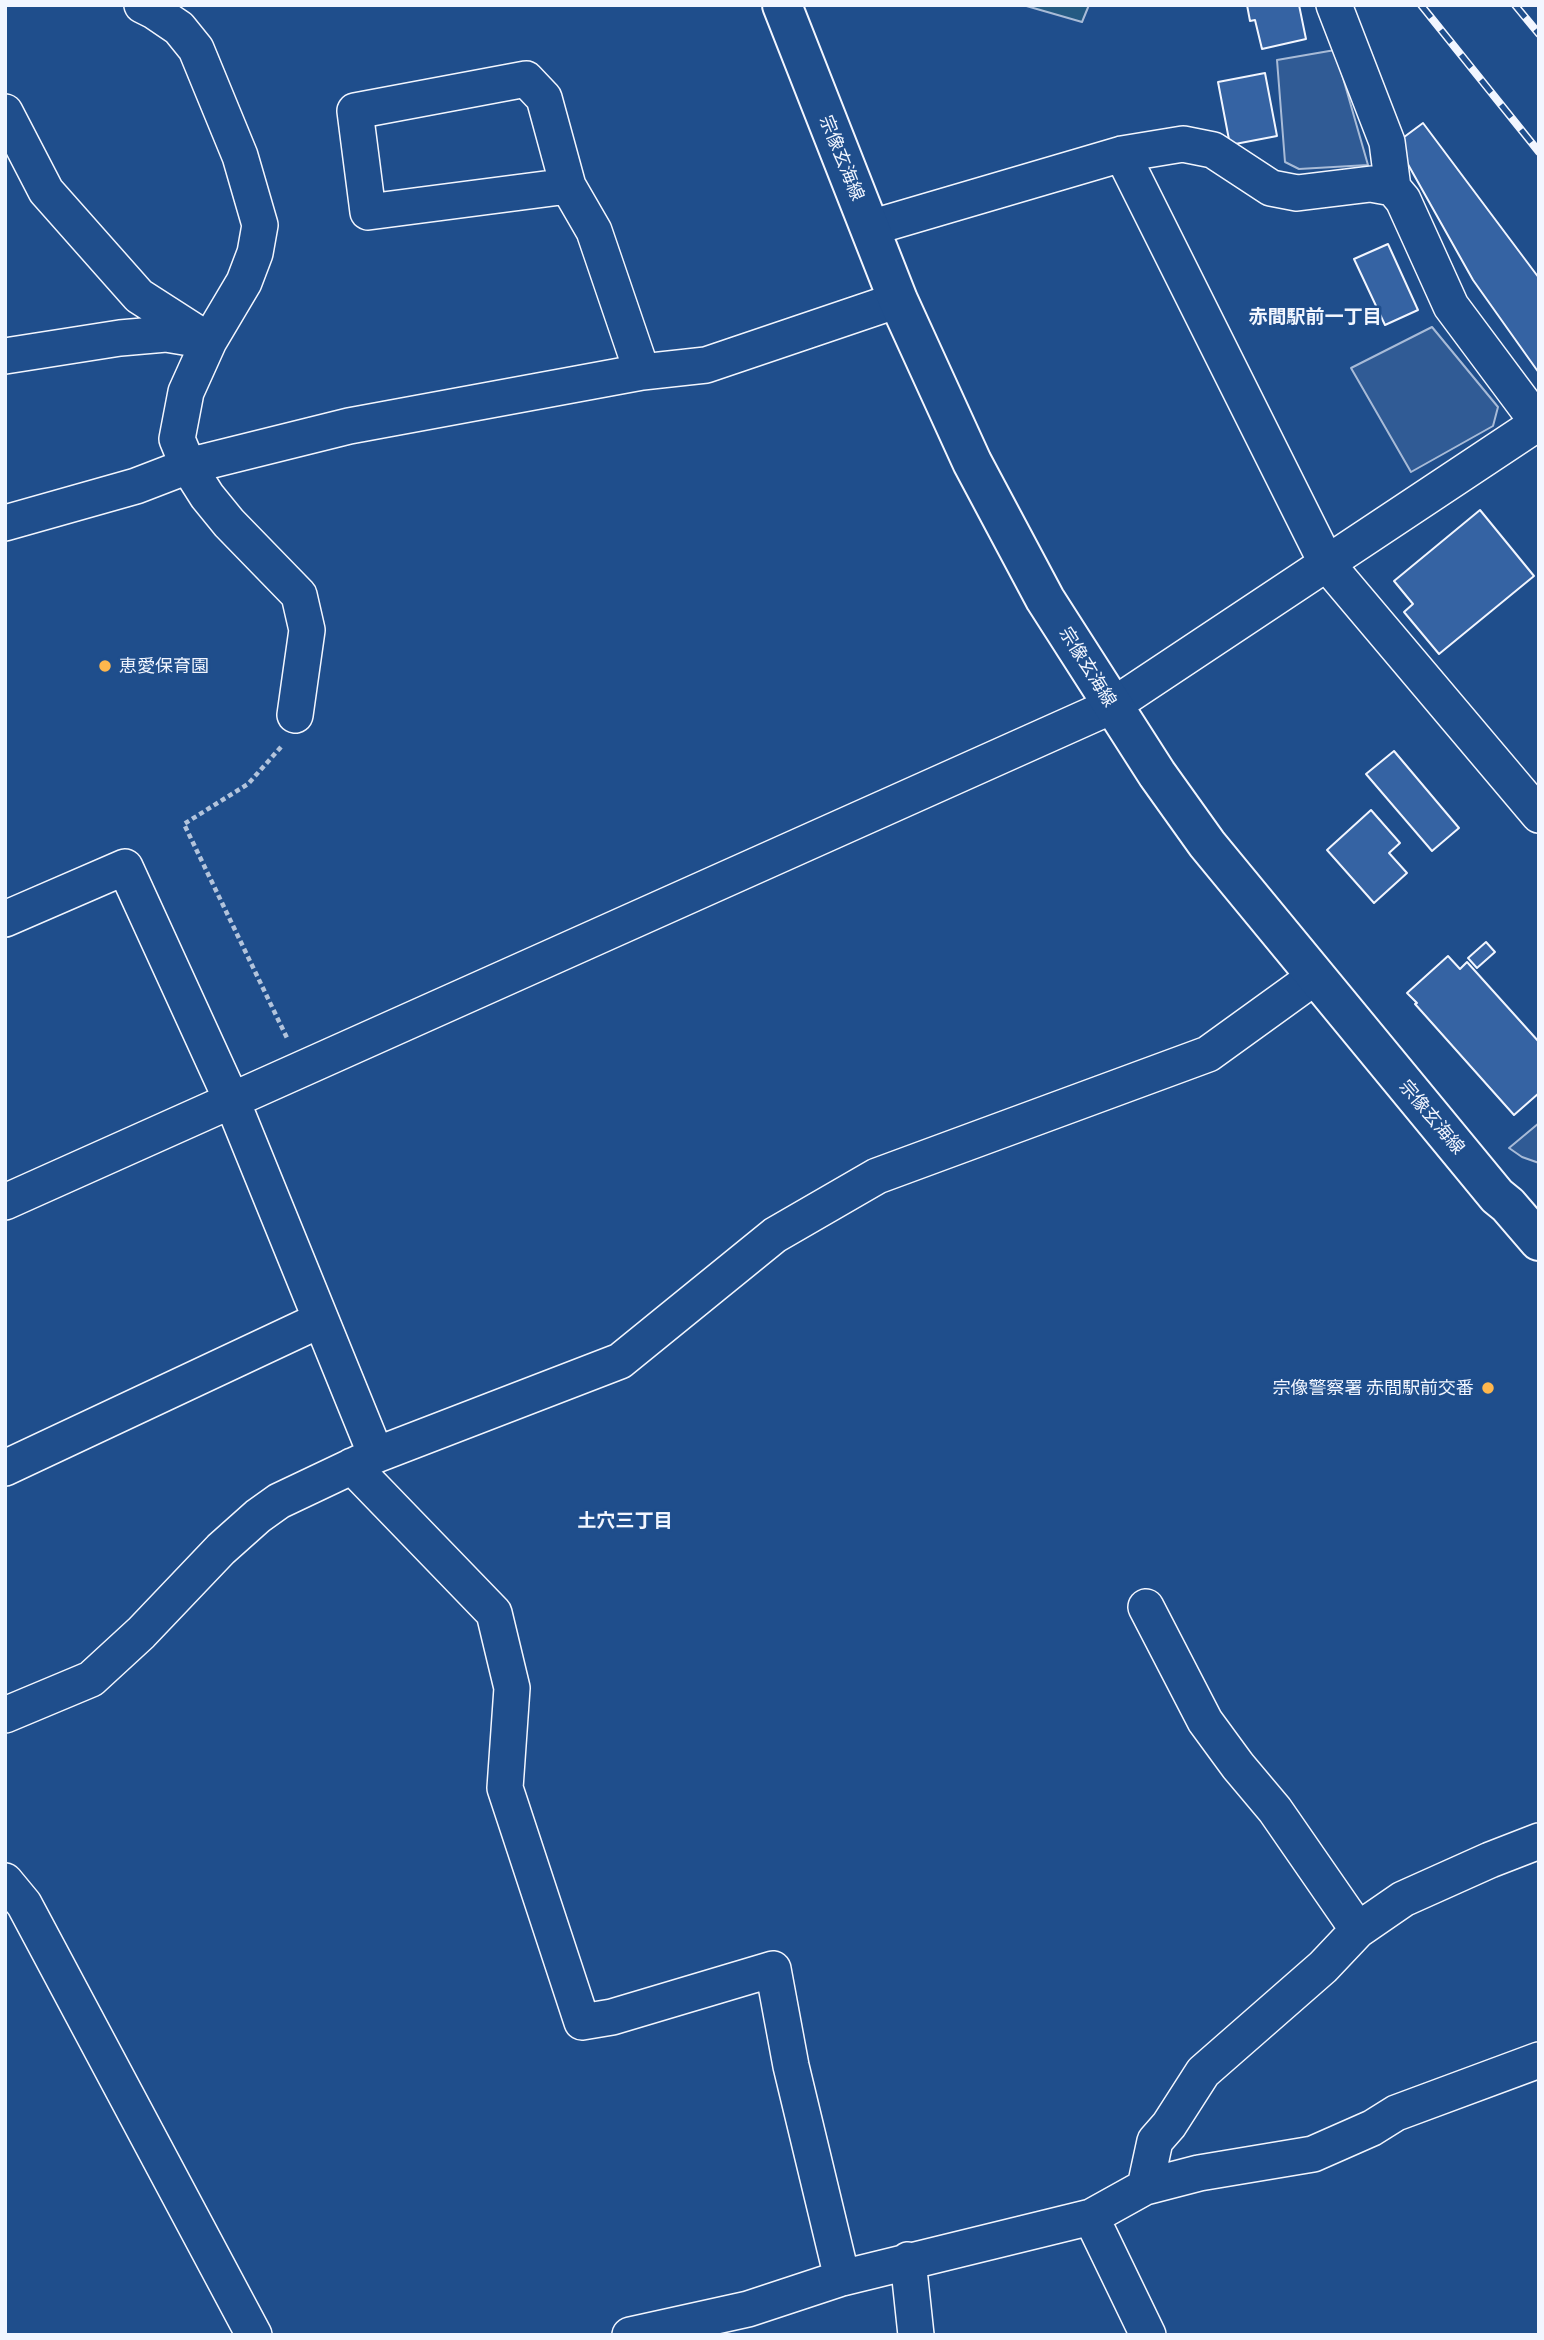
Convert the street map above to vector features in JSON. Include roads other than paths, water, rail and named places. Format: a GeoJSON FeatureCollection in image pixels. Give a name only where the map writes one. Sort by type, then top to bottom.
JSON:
{"type":"FeatureCollection","features":[{"type":"Feature","properties":{"kind":"main road","name":"宗像玄海線"},"geometry":{"type":"LineString","coordinates":[[782,5],[898,300],[972,462],[1045,599],[1112,706],[1207,844],[1497,1196],[1539,1241]]}},
{"type":"Feature","properties":{"kind":"street"},"geometry":{"type":"LineString","coordinates":[[142,5],[179,28],[196,49],[240,156],[260,225],[255,253],[244,282],[209,341],[186,391],[177,439],[188,466],[207,496],[229,523],[299,595],[307,629],[295,715]]}},
{"type":"Feature","properties":{"kind":"street"},"geometry":{"type":"LineString","coordinates":[[5,1202],[1112,706],[1538,423],[1451,306],[1402,200],[1393,188],[1387,142],[1334,5]]}},
{"type":"Feature","properties":{"kind":"street"},"geometry":{"type":"LineString","coordinates":[[568,186],[368,212],[355,111],[526,79],[544,98],[568,186],[594,231],[642,372]]}},
{"type":"Feature","properties":{"kind":"street"},"geometry":{"type":"LineString","coordinates":[[5,112],[46,191],[139,296],[209,341]]}},
{"type":"Feature","properties":{"kind":"street"},"geometry":{"type":"LineString","coordinates":[[870,228],[1122,154],[1183,144],[1213,150],[1271,188],[1297,193],[1371,184],[1393,188]]}},
{"type":"Feature","properties":{"kind":"street"},"geometry":{"type":"LineString","coordinates":[[1122,154],[1326,565],[1539,815]]}},
{"type":"Feature","properties":{"kind":"street"},"geometry":{"type":"LineString","coordinates":[[5,523],[136,486],[188,466],[349,426],[642,372],[706,365],[898,300]]}},
{"type":"Feature","properties":{"kind":"street"},"geometry":{"type":"LineString","coordinates":[[5,356],[120,338],[166,334],[209,341]]}},
{"type":"Feature","properties":{"kind":"street"},"geometry":{"type":"LineString","coordinates":[[5,919],[125,867],[232,1101],[320,1320],[364,1461],[495,1613],[512,1688],[505,1788],[582,2022],[612,2017],[773,1969],[791,2066],[842,2278]]}},
{"type":"Feature","properties":{"kind":"street"},"geometry":{"type":"LineString","coordinates":[[5,1715],[91,1679],[141,1633],[221,1549],[279,1501],[364,1461],[620,1361],[775,1235],[877,1176],[1208,1054],[1316,976]]}},
{"type":"Feature","properties":{"kind":"street"},"geometry":{"type":"LineString","coordinates":[[5,1468],[320,1320]]}},
{"type":"Feature","properties":{"kind":"street"},"geometry":{"type":"LineString","coordinates":[[1146,1607],[1205,1721],[1275,1811],[1358,1930]]}},
{"type":"Feature","properties":{"kind":"street"},"geometry":{"type":"LineString","coordinates":[[1145,2186],[1155,2141],[1203,2072],[1323,1967],[1358,1930],[1403,1899],[1539,1841]]}},
{"type":"Feature","properties":{"kind":"street"},"geometry":{"type":"LineString","coordinates":[[5,1881],[24,1904],[254,2335]]}},
{"type":"Feature","properties":{"kind":"street"},"geometry":{"type":"LineString","coordinates":[[630,2335],[748,2309],[842,2278],[908,2260],[1091,2217],[1145,2186],[1199,2173],[1313,2154],[1372,2128],[1396,2113],[1539,2060]]}},
{"type":"Feature","properties":{"kind":"street"},"geometry":{"type":"LineString","coordinates":[[1091,2217],[1148,2335]]}},
{"type":"Feature","properties":{"kind":"street"},"geometry":{"type":"LineString","coordinates":[[908,2260],[916,2335]]}},
{"type":"Feature","properties":{"kind":"railway"},"geometry":{"type":"LineString","coordinates":[[1421,5],[1539,152]]}},
{"type":"Feature","properties":{"kind":"railway"},"geometry":{"type":"LineString","coordinates":[[1515,5],[1539,34]]}},
{"type":"Feature","properties":{"kind":"place","name":"恵愛保育園"},"geometry":{"type":"Point","coordinates":[105,666]}},
{"type":"Feature","properties":{"kind":"place","name":"宗像警察署 赤間駅前交番"},"geometry":{"type":"Point","coordinates":[1488,1388]}},
{"type":"Feature","properties":{"kind":"district","name":"赤間駅前一丁目"},"geometry":{"type":"Point","coordinates":[1315,317]}},
{"type":"Feature","properties":{"kind":"district","name":"土穴三丁目"},"geometry":{"type":"Point","coordinates":[625,1521]}}]}
